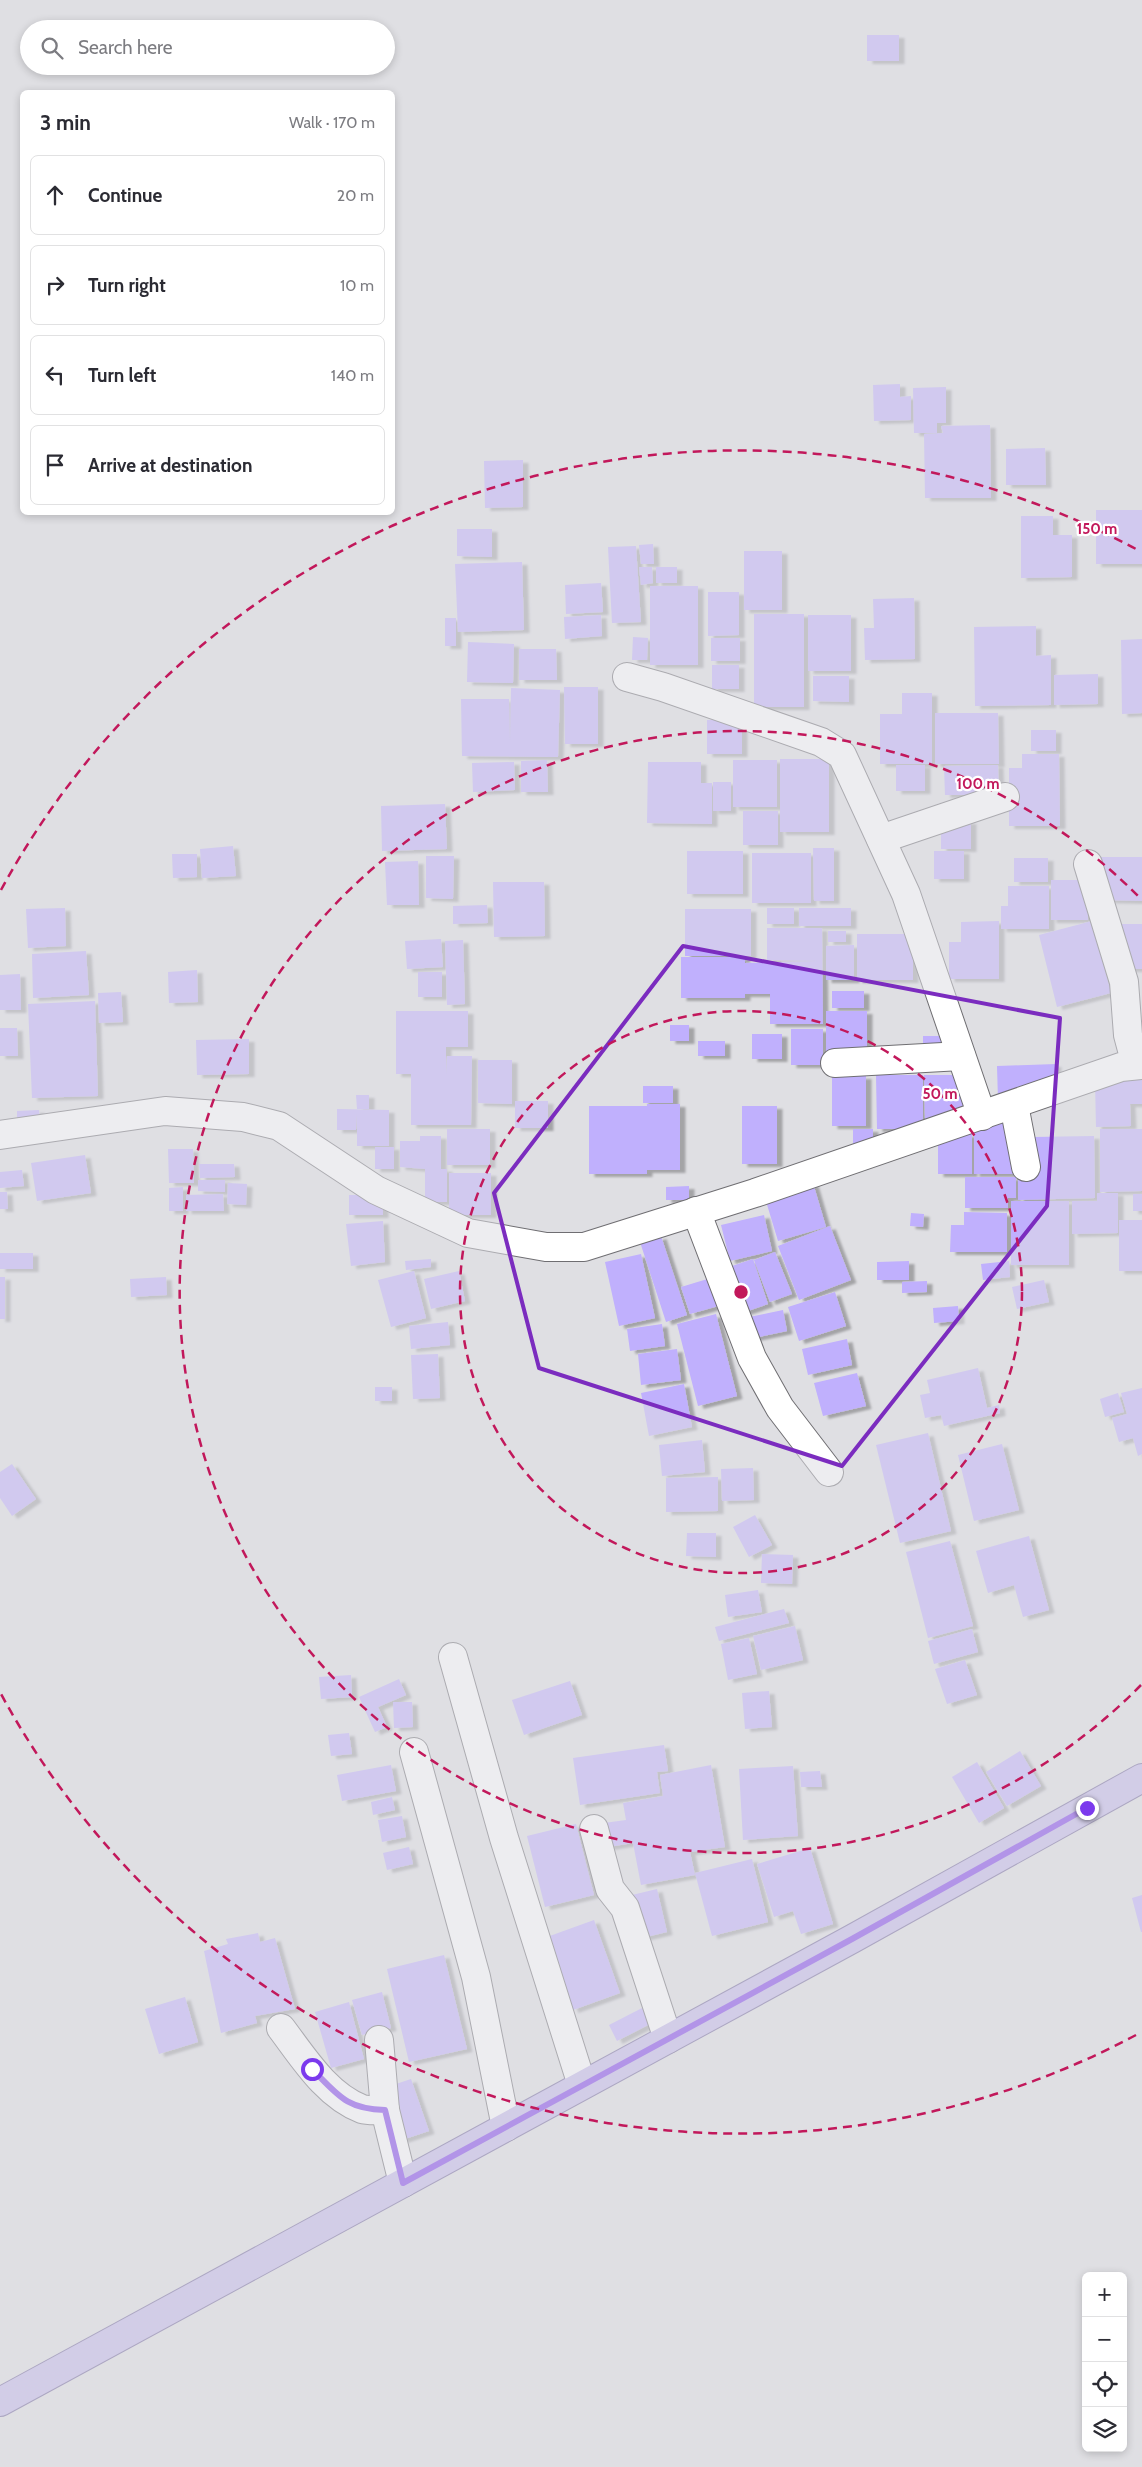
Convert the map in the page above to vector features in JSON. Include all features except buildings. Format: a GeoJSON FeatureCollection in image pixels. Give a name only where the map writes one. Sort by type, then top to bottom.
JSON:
{"type":"FeatureCollection","features":[{"type":"Feature","properties":{"kind":"main road"},"geometry":{"type":"LineString","coordinates":[[0,2402],[668,2039],[1142,1778]]}},
{"type":"Feature","properties":{"kind":"street"},"geometry":{"type":"LineString","coordinates":[[627,677],[663,687],[806,736],[821,742],[842,755],[906,894],[982,1116]]}},
{"type":"Feature","properties":{"kind":"street"},"geometry":{"type":"LineString","coordinates":[[881,839],[1004,797]]}},
{"type":"Feature","properties":{"kind":"street"},"geometry":{"type":"LineString","coordinates":[[0,1135],[165,1111],[244,1117],[279,1126],[376,1190],[468,1233],[546,1248],[584,1247],[982,1116],[1121,1067],[1139,1065],[1128,1035],[1124,982],[1088,864]]}},
{"type":"Feature","properties":{"kind":"street"},"geometry":{"type":"LineString","coordinates":[[836,1063],[961,1056]]}},
{"type":"Feature","properties":{"kind":"street"},"geometry":{"type":"LineString","coordinates":[[1014,1105],[1026,1167]]}},
{"type":"Feature","properties":{"kind":"street"},"geometry":{"type":"LineString","coordinates":[[696,1211],[752,1358],[780,1408],[829,1472]]}},
{"type":"Feature","properties":{"kind":"street"},"geometry":{"type":"LineString","coordinates":[[453,1657],[504,1838],[582,2085]]}},
{"type":"Feature","properties":{"kind":"street"},"geometry":{"type":"LineString","coordinates":[[414,1752],[476,1977],[506,2127]]}},
{"type":"Feature","properties":{"kind":"street"},"geometry":{"type":"LineString","coordinates":[[594,1830],[610,1889],[625,1908],[668,2039]]}},
{"type":"Feature","properties":{"kind":"street"},"geometry":{"type":"LineString","coordinates":[[281,2028],[312,2069],[343,2100],[364,2110],[385,2110]]}},
{"type":"Feature","properties":{"kind":"street"},"geometry":{"type":"LineString","coordinates":[[379,2040],[385,2110],[403,2183]]}},
{"type":"Feature","properties":{"kind":"highlighted area"},"geometry":{"type":"Polygon","coordinates":[[[683,946],[1060,1018],[1047,1206],[842,1466],[539,1368],[494,1193],[683,946]]]}},
{"type":"Feature","properties":{"kind":"route"},"geometry":{"type":"LineString","coordinates":[[312,2069],[343,2100],[364,2110],[385,2110],[403,2183],[852,1939],[1087,1808]]}}]}
